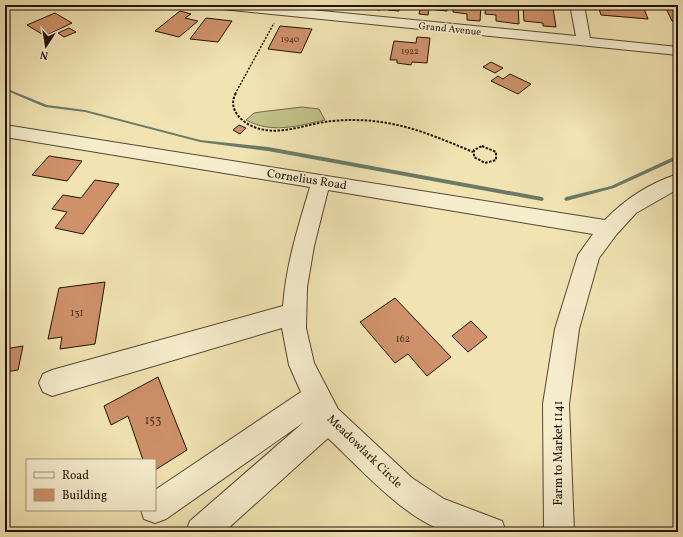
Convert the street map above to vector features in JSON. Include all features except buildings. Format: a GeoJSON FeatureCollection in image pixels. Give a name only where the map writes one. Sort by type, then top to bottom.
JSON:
{"type":"FeatureCollection","features":[{"type":"Feature","properties":{"kind":"street","name":"Grand Avenue"},"geometry":{"type":"LineString","coordinates":[[222,5],[678,51]]}},
{"type":"Feature","properties":{"kind":"street"},"geometry":{"type":"LineString","coordinates":[[577,5],[584,41]]}},
{"type":"Feature","properties":{"kind":"street","name":"Cornelius Road"},"geometry":{"type":"LineString","coordinates":[[5,131],[321,181],[609,229]]}},
{"type":"Feature","properties":{"kind":"street","name":"Farm to Market 1141"},"geometry":{"type":"LineString","coordinates":[[559,532],[556,404],[567,328],[589,255],[609,229],[629,208],[678,180]]}},
{"type":"Feature","properties":{"kind":"street","name":"Meadowlark Circle"},"geometry":{"type":"LineString","coordinates":[[321,181],[303,246],[296,287],[294,328],[302,366],[322,408],[402,488],[435,511],[491,532]]}},
{"type":"Feature","properties":{"kind":"street"},"geometry":{"type":"LineString","coordinates":[[52,383],[294,314]]}},
{"type":"Feature","properties":{"kind":"street"},"geometry":{"type":"LineString","coordinates":[[156,508],[322,408]]}},
{"type":"Feature","properties":{"kind":"street"},"geometry":{"type":"LineString","coordinates":[[201,532],[322,408]]}},
{"type":"Feature","properties":{"kind":"path"},"geometry":{"type":"LineString","coordinates":[[281,11],[234,98],[235,113],[238,118],[259,128],[268,130],[290,129],[319,123],[356,119],[385,122],[418,129],[473,152],[474,157],[482,162],[493,162],[497,156],[496,152],[487,147],[477,148],[473,152]]}},
{"type":"Feature","properties":{"kind":"green space"},"geometry":{"type":"Polygon","coordinates":[[[302,107],[319,109],[325,120],[285,128],[275,128],[265,127],[246,120],[254,113],[302,107]]]}},
{"type":"Feature","properties":{"kind":"waterway"},"geometry":{"type":"LineString","coordinates":[[5,89],[46,106],[85,111],[200,141],[268,149],[542,199]]}},
{"type":"Feature","properties":{"kind":"waterway"},"geometry":{"type":"LineString","coordinates":[[566,199],[612,187],[678,157]]}}]}
